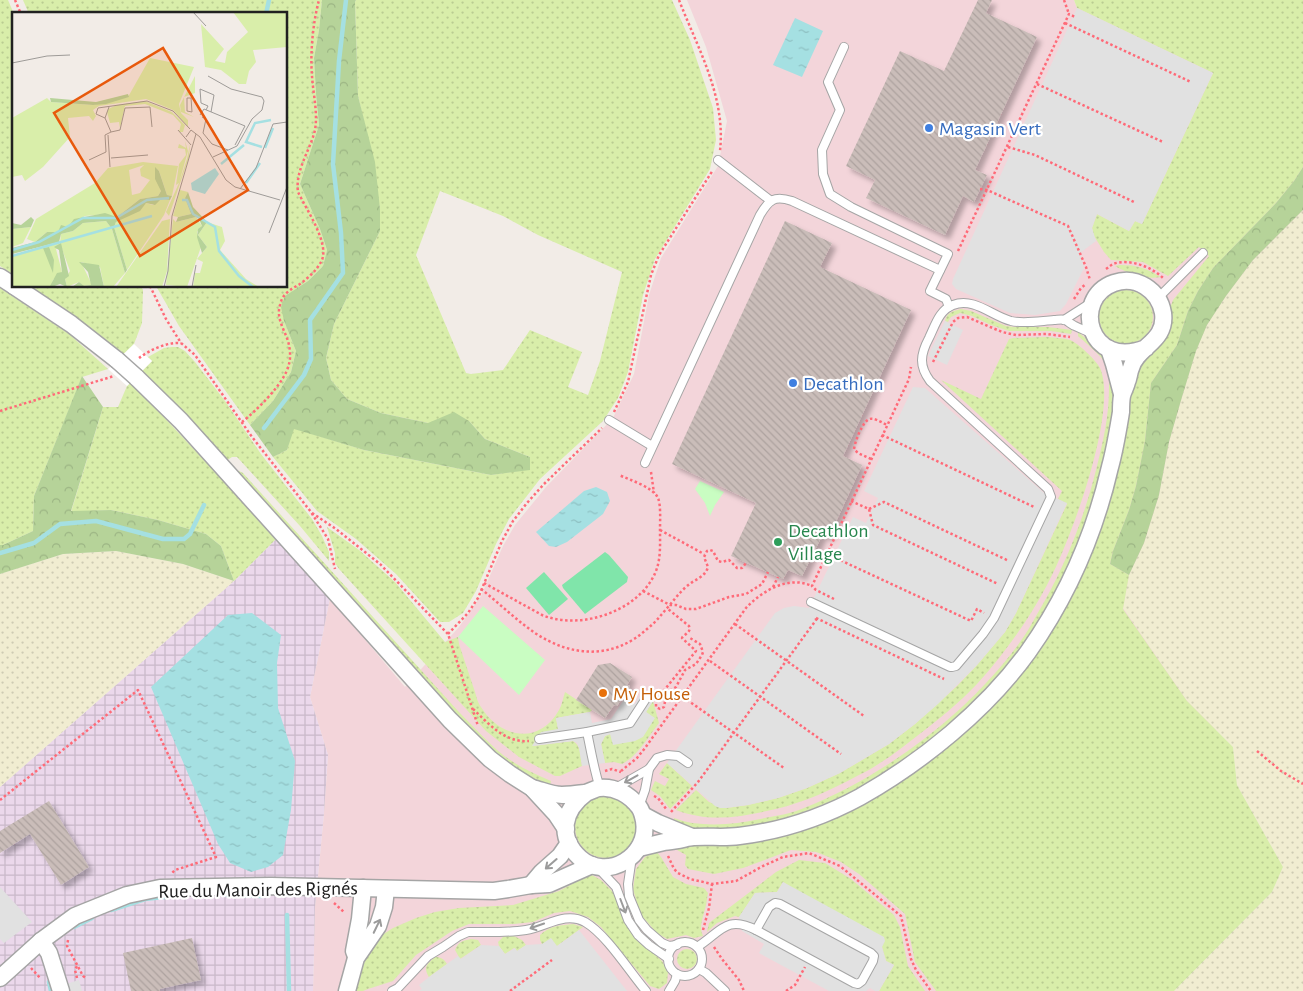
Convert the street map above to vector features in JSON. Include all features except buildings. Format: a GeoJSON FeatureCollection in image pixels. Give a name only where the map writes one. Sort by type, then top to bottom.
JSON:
{"type":"FeatureCollection","features":[{"type":"Feature","properties":{"kind":"street"},"geometry":{"type":"LineString","coordinates":[[0,277],[12,285]]}},
{"type":"Feature","properties":{"kind":"street"},"geometry":{"type":"LineString","coordinates":[[17,288],[71,324],[117,360],[181,421],[450,720],[490,759],[532,788],[556,814],[574,852],[582,860],[594,866],[609,867],[621,864],[635,853],[692,837],[741,836],[812,819],[859,797],[916,761],[954,731],[996,690],[1028,652],[1056,607],[1077,566],[1096,517],[1110,468],[1122,394],[1132,364],[1137,356],[1154,341],[1161,329],[1163,314],[1158,298],[1154,292],[1141,283],[1127,280],[1113,283],[1101,290],[1093,301],[1090,313],[1091,326],[1100,343],[1118,353],[1134,353],[1146,348]]}},
{"type":"Feature","properties":{"kind":"street"},"geometry":{"type":"LineString","coordinates":[[1109,349],[1122,394]]}},
{"type":"Feature","properties":{"kind":"street"},"geometry":{"type":"LineString","coordinates":[[532,788],[560,795],[599,786],[628,796],[641,811],[658,823],[692,837]]}},
{"type":"Feature","properties":{"kind":"street"},"geometry":{"type":"LineString","coordinates":[[531,885],[560,856],[567,836],[567,818],[571,808],[578,799],[599,786]]}},
{"type":"Feature","properties":{"kind":"street"},"geometry":{"type":"LineString","coordinates":[[635,853],[643,838],[645,828],[641,811]]}},
{"type":"Feature","properties":{"kind":"street","name":"Rue du Manoir des Rignés"},"geometry":{"type":"LineString","coordinates":[[0,978],[45,947],[75,916],[127,895],[160,888],[271,886],[494,891],[549,884],[594,866]]}},
{"type":"Feature","properties":{"kind":"street"},"geometry":{"type":"LineString","coordinates":[[356,958],[354,950],[360,920],[363,888]]}},
{"type":"Feature","properties":{"kind":"street"},"geometry":{"type":"LineString","coordinates":[[347,991],[356,958],[378,926],[384,906],[386,889]]}},
{"type":"Feature","properties":{"kind":"street"},"geometry":{"type":"LineString","coordinates":[[45,947],[61,991]]}},
{"type":"Feature","properties":{"kind":"lane"},"geometry":{"type":"LineString","coordinates":[[844,47],[828,82],[840,110],[822,150],[823,174],[830,194],[851,208],[948,254],[930,291],[946,298],[949,307]]}},
{"type":"Feature","properties":{"kind":"lane"},"geometry":{"type":"LineString","coordinates":[[718,160],[771,201]]}},
{"type":"Feature","properties":{"kind":"lane"},"geometry":{"type":"LineString","coordinates":[[645,463],[760,215],[771,201],[776,198],[785,198],[940,270]]}},
{"type":"Feature","properties":{"kind":"lane"},"geometry":{"type":"LineString","coordinates":[[1158,298],[1203,253]]}},
{"type":"Feature","properties":{"kind":"lane"},"geometry":{"type":"LineString","coordinates":[[813,603],[952,667],[956,666],[994,618],[1051,497],[1048,489],[925,375],[922,364],[924,346],[941,313],[955,304],[966,303],[976,305],[1010,321],[1017,322],[1064,320],[1093,301]]}},
{"type":"Feature","properties":{"kind":"lane"},"geometry":{"type":"LineString","coordinates":[[1064,320],[1094,334]]}},
{"type":"Feature","properties":{"kind":"lane"},"geometry":{"type":"LineString","coordinates":[[609,420],[652,446]]}},
{"type":"Feature","properties":{"kind":"lane"},"geometry":{"type":"LineString","coordinates":[[539,739],[630,723],[647,697]]}},
{"type":"Feature","properties":{"kind":"lane"},"geometry":{"type":"LineString","coordinates":[[587,732],[599,786],[648,769]]}},
{"type":"Feature","properties":{"kind":"lane"},"geometry":{"type":"LineString","coordinates":[[641,811],[648,769],[657,758],[667,755],[678,756],[688,762]]}},
{"type":"Feature","properties":{"kind":"lane"},"geometry":{"type":"LineString","coordinates":[[635,853],[628,884],[630,896],[640,920],[647,930],[662,943],[669,946],[686,942],[697,947],[702,955],[699,969],[686,976],[677,974],[673,970],[669,959],[670,953],[676,945]]}},
{"type":"Feature","properties":{"kind":"lane"},"geometry":{"type":"LineString","coordinates":[[594,866],[616,887],[628,920],[638,935],[669,959]]}},
{"type":"Feature","properties":{"kind":"lane"},"geometry":{"type":"LineString","coordinates":[[697,947],[708,940],[719,929],[729,925],[742,924],[854,983],[862,982],[873,961],[874,956],[871,953],[780,904],[775,903],[769,907],[756,930]]}},
{"type":"Feature","properties":{"kind":"lane"},"geometry":{"type":"LineString","coordinates":[[392,991],[398,988],[428,956],[468,932],[527,930],[566,918],[584,922],[599,933],[646,991]]}},
{"type":"Feature","properties":{"kind":"lane"},"geometry":{"type":"LineString","coordinates":[[699,969],[725,991]]}},
{"type":"Feature","properties":{"kind":"lane"},"geometry":{"type":"LineString","coordinates":[[669,991],[677,974]]}},
{"type":"Feature","properties":{"kind":"path"},"geometry":{"type":"LineString","coordinates":[[15,0],[20,12]]}},
{"type":"Feature","properties":{"kind":"path"},"geometry":{"type":"LineString","coordinates":[[242,422],[258,408],[286,373],[290,364],[288,341],[279,315],[282,298],[287,291],[309,277],[322,261],[322,242],[298,192],[297,184],[298,175],[314,131],[316,120],[312,62],[315,18],[319,0]]}},
{"type":"Feature","properties":{"kind":"path"},"geometry":{"type":"LineString","coordinates":[[448,634],[478,598],[512,521],[544,484],[602,428],[618,405],[628,382],[651,275],[659,255],[718,160],[721,138],[718,104],[711,76],[679,0]]}},
{"type":"Feature","properties":{"kind":"path"},"geometry":{"type":"LineString","coordinates":[[958,252],[1069,14],[1064,0]]}},
{"type":"Feature","properties":{"kind":"path"},"geometry":{"type":"LineString","coordinates":[[1069,14],[1075,17]]}},
{"type":"Feature","properties":{"kind":"path"},"geometry":{"type":"LineString","coordinates":[[1065,23],[1191,82]]}},
{"type":"Feature","properties":{"kind":"path"},"geometry":{"type":"LineString","coordinates":[[1037,83],[1163,142]]}},
{"type":"Feature","properties":{"kind":"path"},"geometry":{"type":"LineString","coordinates":[[1007,146],[1035,155],[1134,202]]}},
{"type":"Feature","properties":{"kind":"path"},"geometry":{"type":"LineString","coordinates":[[980,188],[1068,226],[1090,280]]}},
{"type":"Feature","properties":{"kind":"path"},"geometry":{"type":"LineString","coordinates":[[151,288],[166,320],[181,343],[195,355],[242,422],[311,512],[328,539],[336,570]]}},
{"type":"Feature","properties":{"kind":"path"},"geometry":{"type":"LineString","coordinates":[[925,375],[953,322],[958,318],[966,317],[1002,332],[1016,335],[1047,334],[1076,338]]}},
{"type":"Feature","properties":{"kind":"path"},"geometry":{"type":"LineString","coordinates":[[146,353],[173,342],[181,343]]}},
{"type":"Feature","properties":{"kind":"path"},"geometry":{"type":"LineString","coordinates":[[812,586],[909,379],[911,366]]}},
{"type":"Feature","properties":{"kind":"path"},"geometry":{"type":"LineString","coordinates":[[0,411],[113,377]]}},
{"type":"Feature","properties":{"kind":"path"},"geometry":{"type":"LineString","coordinates":[[871,459],[854,449],[855,443],[865,422],[870,418],[887,424]]}},
{"type":"Feature","properties":{"kind":"path"},"geometry":{"type":"LineString","coordinates":[[882,436],[1045,512]]}},
{"type":"Feature","properties":{"kind":"path"},"geometry":{"type":"LineString","coordinates":[[645,463],[650,465],[654,493]]}},
{"type":"Feature","properties":{"kind":"path"},"geometry":{"type":"LineString","coordinates":[[484,583],[542,615],[564,621],[587,620],[607,614],[644,592],[657,569],[659,560],[658,498],[645,486],[619,475]]}},
{"type":"Feature","properties":{"kind":"path"},"geometry":{"type":"LineString","coordinates":[[852,501],[869,509]]}},
{"type":"Feature","properties":{"kind":"path"},"geometry":{"type":"LineString","coordinates":[[869,509],[884,502],[1019,566]]}},
{"type":"Feature","properties":{"kind":"path"},"geometry":{"type":"LineString","coordinates":[[869,509],[873,525],[1008,589]]}},
{"type":"Feature","properties":{"kind":"path"},"geometry":{"type":"LineString","coordinates":[[311,512],[380,564],[448,634],[480,730]]}},
{"type":"Feature","properties":{"kind":"path"},"geometry":{"type":"LineString","coordinates":[[482,589],[534,632],[565,648],[590,652],[606,651],[619,647],[646,631],[686,586],[706,573],[708,567],[704,554],[660,530]]}},
{"type":"Feature","properties":{"kind":"path"},"geometry":{"type":"LineString","coordinates":[[704,554],[707,551],[713,551],[718,561],[729,560],[738,568],[742,568],[746,563]]}},
{"type":"Feature","properties":{"kind":"path"},"geometry":{"type":"LineString","coordinates":[[827,554],[971,621],[977,609],[994,618]]}},
{"type":"Feature","properties":{"kind":"path"},"geometry":{"type":"LineString","coordinates":[[644,592],[669,606],[676,605],[686,609],[696,609],[729,597],[746,594],[762,584],[768,572]]}},
{"type":"Feature","properties":{"kind":"path"},"geometry":{"type":"LineString","coordinates":[[773,588],[778,577]]}},
{"type":"Feature","properties":{"kind":"path"},"geometry":{"type":"LineString","coordinates":[[599,786],[612,770],[620,771],[641,753],[746,608],[754,600],[773,588],[790,582],[812,586],[816,590],[813,603],[816,620],[698,782],[670,813],[675,816]]}},
{"type":"Feature","properties":{"kind":"path"},"geometry":{"type":"LineString","coordinates":[[669,606],[668,609],[689,626],[690,630],[682,638],[696,652],[656,700],[656,707],[658,708],[664,707],[669,690],[678,685],[685,670],[696,664],[702,656],[703,652],[700,644],[690,638]]}},
{"type":"Feature","properties":{"kind":"path"},"geometry":{"type":"LineString","coordinates":[[816,618],[944,678]]}},
{"type":"Feature","properties":{"kind":"path"},"geometry":{"type":"LineString","coordinates":[[735,624],[864,716]]}},
{"type":"Feature","properties":{"kind":"path"},"geometry":{"type":"LineString","coordinates":[[709,660],[841,754]]}},
{"type":"Feature","properties":{"kind":"path"},"geometry":{"type":"LineString","coordinates":[[0,800],[138,690],[216,857],[175,870],[160,888]]}},
{"type":"Feature","properties":{"kind":"path"},"geometry":{"type":"LineString","coordinates":[[683,696],[784,768]]}},
{"type":"Feature","properties":{"kind":"path"},"geometry":{"type":"LineString","coordinates":[[472,708],[499,733],[511,740],[521,742],[539,739]]}},
{"type":"Feature","properties":{"kind":"path"},"geometry":{"type":"LineString","coordinates":[[1257,751],[1281,771],[1303,784]]}},
{"type":"Feature","properties":{"kind":"path"},"geometry":{"type":"LineString","coordinates":[[744,991],[739,980],[708,940],[703,928],[709,908],[712,884],[736,881],[783,857],[809,854],[840,866],[901,916],[911,959],[916,970],[931,991]]}},
{"type":"Feature","properties":{"kind":"path"},"geometry":{"type":"LineString","coordinates":[[327,901],[334,903],[348,916],[360,920]]}},
{"type":"Feature","properties":{"kind":"path"},"geometry":{"type":"LineString","coordinates":[[45,947],[68,939],[67,946],[77,966],[86,978]]}},
{"type":"Feature","properties":{"kind":"path"},"geometry":{"type":"LineString","coordinates":[[786,991],[795,985],[810,959]]}},
{"type":"Feature","properties":{"kind":"path"},"geometry":{"type":"LineString","coordinates":[[510,991],[552,960]]}},
{"type":"Feature","properties":{"kind":"path"},"geometry":{"type":"LineString","coordinates":[[29,966],[44,982]]}},
{"type":"Feature","properties":{"kind":"path"},"geometry":{"type":"LineString","coordinates":[[76,978],[75,970],[77,966]]}},
{"type":"Feature","properties":{"kind":"shaded area"},"geometry":{"type":"Polygon","coordinates":[[[687,0],[1074,0],[1077,8],[1303,46],[1303,210],[1298,217],[1174,991],[313,991],[315,907],[328,755],[310,697],[330,598],[405,687],[459,627],[481,596],[503,546],[515,525],[546,487],[613,418],[634,374],[649,295],[661,258],[718,166],[727,121],[706,47],[687,0]]]}},
{"type":"Feature","properties":{"kind":"shaded area"},"geometry":{"type":"Polygon","coordinates":[[[1077,8],[1213,73],[1142,224],[1135,221],[1129,231],[1097,214],[1092,228],[1096,241],[1080,253],[1084,268],[1066,304],[1060,311],[1035,315],[1010,313],[956,289],[952,284],[953,279],[1077,8]]]}},
{"type":"Feature","properties":{"kind":"shaded area"},"geometry":{"type":"Polygon","coordinates":[[[1303,210],[1303,991],[1174,991],[1272,892],[1283,867],[1237,785],[1233,747],[1187,701],[1123,608],[1129,575],[1144,543],[1159,495],[1169,442],[1196,350],[1207,325],[1253,260],[1303,210]]]}},
{"type":"Feature","properties":{"kind":"shaded area"},"geometry":{"type":"Polygon","coordinates":[[[945,321],[963,330],[947,365],[928,356],[945,321]]]}},
{"type":"Feature","properties":{"kind":"shaded area"},"geometry":{"type":"Polygon","coordinates":[[[913,387],[925,388],[1044,493],[1067,503],[1016,613],[1005,632],[977,665],[938,704],[889,744],[840,773],[807,788],[778,798],[748,805],[726,808],[715,806],[667,763],[775,613],[784,608],[794,606],[809,608],[853,517],[866,523],[878,498],[864,491],[913,387]]]}},
{"type":"Feature","properties":{"kind":"shaded area"},"geometry":{"type":"Polygon","coordinates":[[[277,538],[330,598],[310,697],[328,755],[315,907],[313,991],[0,991],[0,787],[234,581],[277,538]]]}},
{"type":"Feature","properties":{"kind":"shaded area"},"geometry":{"type":"Polygon","coordinates":[[[116,551],[183,564],[234,581],[0,787],[0,574],[63,554],[116,551]]]}},
{"type":"Feature","properties":{"kind":"shaded area"},"geometry":{"type":"Polygon","coordinates":[[[641,693],[653,701],[646,712],[655,718],[643,737],[635,741],[613,745],[610,734],[605,736],[601,744],[605,763],[582,766],[579,748],[577,743],[573,741],[532,746],[541,732],[558,729],[556,718],[590,712],[592,723],[611,719],[625,698],[635,704],[641,693]]]}},
{"type":"Feature","properties":{"kind":"shaded area"},"geometry":{"type":"Polygon","coordinates":[[[783,882],[884,937],[885,941],[882,947],[886,961],[894,965],[879,991],[870,988],[866,991],[829,991],[759,953],[764,944],[742,931],[739,917],[755,893],[777,892],[783,882]]]}},
{"type":"Feature","properties":{"kind":"shaded area"},"geometry":{"type":"Polygon","coordinates":[[[0,887],[32,922],[4,943],[0,939],[0,887]]]}},
{"type":"Feature","properties":{"kind":"shaded area"},"geometry":{"type":"Polygon","coordinates":[[[579,930],[627,991],[419,991],[422,989],[419,985],[429,977],[458,956],[461,959],[481,945],[499,946],[505,954],[515,948],[517,951],[526,945],[542,944],[551,938],[557,946],[579,930]]]}},
{"type":"Feature","properties":{"kind":"shaded area"},"geometry":{"type":"Polygon","coordinates":[[[79,980],[82,991],[68,991],[66,984],[79,980]]]}},
{"type":"Feature","properties":{"kind":"green space"},"geometry":{"type":"Polygon","coordinates":[[[0,0],[8,0],[13,12],[12,274],[0,266],[0,0]]]}},
{"type":"Feature","properties":{"kind":"green space"},"geometry":{"type":"Polygon","coordinates":[[[23,0],[322,0],[314,58],[319,125],[300,184],[327,250],[323,266],[308,281],[286,296],[284,321],[296,351],[291,372],[273,401],[250,425],[179,326],[157,288],[288,288],[288,12],[28,12],[23,0]]]}},
{"type":"Feature","properties":{"kind":"green space"},"geometry":{"type":"Polygon","coordinates":[[[322,0],[356,0],[358,96],[375,162],[380,209],[380,231],[334,324],[326,358],[331,380],[347,399],[381,413],[428,423],[454,412],[469,421],[485,439],[530,457],[530,470],[491,475],[364,450],[294,429],[287,450],[273,457],[250,425],[273,401],[291,372],[296,351],[284,321],[281,307],[285,296],[308,281],[323,266],[327,250],[300,184],[319,125],[314,58],[322,0]]]}},
{"type":"Feature","properties":{"kind":"green space"},"geometry":{"type":"Polygon","coordinates":[[[356,0],[672,0],[690,40],[713,108],[716,140],[710,169],[655,259],[643,295],[628,372],[618,398],[603,421],[540,479],[509,519],[476,591],[463,613],[449,622],[440,622],[396,574],[356,539],[317,511],[273,457],[287,450],[293,428],[364,450],[491,475],[530,469],[530,457],[485,439],[469,421],[428,423],[381,413],[347,399],[331,380],[326,358],[334,324],[380,231],[380,209],[358,96],[356,0]],[[440,191],[416,255],[466,373],[503,370],[530,330],[582,352],[568,387],[588,395],[600,361],[622,272],[538,235],[503,216],[440,191]]]}},
{"type":"Feature","properties":{"kind":"green space"},"geometry":{"type":"Polygon","coordinates":[[[1074,0],[1303,0],[1303,167],[1276,203],[1213,268],[1188,311],[1177,345],[1151,383],[1145,441],[1136,486],[1110,564],[1129,575],[1123,609],[1187,701],[1233,747],[1237,785],[1283,867],[1272,892],[1174,991],[936,991],[915,962],[905,914],[859,874],[841,862],[816,852],[791,850],[743,868],[714,874],[688,869],[685,865],[686,855],[670,846],[733,844],[881,793],[1041,646],[1127,418],[1134,373],[1169,311],[1173,300],[1209,256],[1199,247],[1168,276],[1143,262],[1111,260],[1094,236],[1092,228],[1097,214],[1129,231],[1135,221],[1142,224],[1213,73],[1077,8],[1074,0]]]}},
{"type":"Feature","properties":{"kind":"green space"},"geometry":{"type":"Polygon","coordinates":[[[1303,167],[1303,210],[1253,260],[1207,325],[1196,351],[1169,442],[1159,495],[1144,543],[1129,575],[1110,564],[1136,486],[1145,441],[1151,383],[1177,345],[1188,311],[1213,268],[1276,203],[1303,167]]]}},
{"type":"Feature","properties":{"kind":"green space"},"geometry":{"type":"Polygon","coordinates":[[[1115,266],[1141,268],[1161,277],[1137,276],[1115,266]]]}},
{"type":"Feature","properties":{"kind":"green space"},"geometry":{"type":"Polygon","coordinates":[[[0,288],[69,334],[108,369],[82,377],[34,496],[33,531],[3,545],[0,545],[0,288]]]}},
{"type":"Feature","properties":{"kind":"green space"},"geometry":{"type":"Polygon","coordinates":[[[33,288],[142,288],[142,323],[134,344],[124,354],[91,328],[33,288]]]}},
{"type":"Feature","properties":{"kind":"green space"},"geometry":{"type":"Polygon","coordinates":[[[1121,290],[1131,290],[1141,294],[1149,302],[1153,317],[1149,332],[1141,340],[1131,344],[1121,344],[1111,340],[1103,332],[1099,322],[1099,312],[1103,302],[1111,294],[1121,290]]]}},
{"type":"Feature","properties":{"kind":"green space"},"geometry":{"type":"Polygon","coordinates":[[[961,309],[971,311],[1006,326],[1048,327],[1072,330],[1071,334],[1051,331],[1009,331],[960,313],[951,317],[948,322],[945,321],[953,311],[961,309]]]}},
{"type":"Feature","properties":{"kind":"green space"},"geometry":{"type":"Polygon","coordinates":[[[1078,332],[1099,351],[1109,365],[1113,378],[1114,393],[1112,426],[1090,507],[1070,561],[1053,596],[1016,655],[964,712],[934,738],[902,762],[868,783],[833,800],[797,814],[760,824],[744,827],[703,829],[673,823],[674,818],[692,823],[709,824],[752,821],[793,812],[834,795],[865,779],[923,740],[951,717],[999,668],[1026,633],[1046,599],[1063,564],[1085,508],[1101,449],[1108,409],[1108,369],[1102,358],[1078,336],[1078,332]]]}},
{"type":"Feature","properties":{"kind":"green space"},"geometry":{"type":"Polygon","coordinates":[[[1047,337],[1070,340],[1086,352],[1098,365],[1104,388],[1103,414],[1089,478],[1056,566],[1032,611],[997,661],[963,698],[917,736],[875,767],[828,791],[787,806],[738,816],[713,818],[676,810],[696,790],[709,802],[726,808],[778,798],[807,788],[840,773],[889,744],[915,724],[957,686],[1005,632],[1016,613],[1067,504],[1058,499],[1062,491],[941,380],[981,399],[1009,339],[1047,337]]]}},
{"type":"Feature","properties":{"kind":"green space"},"geometry":{"type":"Polygon","coordinates":[[[178,347],[185,351],[195,362],[225,401],[261,454],[312,519],[329,552],[329,561],[237,457],[232,457],[226,461],[175,403],[141,372],[152,361],[148,357],[164,348],[178,347]]]}},
{"type":"Feature","properties":{"kind":"green space"},"geometry":{"type":"Polygon","coordinates":[[[82,376],[103,407],[71,511],[111,510],[158,520],[206,534],[221,546],[234,581],[183,564],[116,551],[63,554],[0,574],[0,545],[33,531],[34,496],[82,376]]]}},
{"type":"Feature","properties":{"kind":"green space"},"geometry":{"type":"Polygon","coordinates":[[[131,382],[277,538],[234,581],[221,546],[206,534],[158,520],[111,510],[71,512],[103,407],[118,407],[127,386],[131,382]]]}},
{"type":"Feature","properties":{"kind":"green space"},"geometry":{"type":"Polygon","coordinates":[[[234,470],[243,473],[482,736],[510,760],[551,781],[550,786],[508,763],[465,726],[234,470]]]}},
{"type":"Feature","properties":{"kind":"green space"},"geometry":{"type":"Polygon","coordinates":[[[700,481],[724,492],[710,516],[705,503],[695,489],[700,481]]]}},
{"type":"Feature","properties":{"kind":"green space"},"geometry":{"type":"Polygon","coordinates":[[[327,527],[359,550],[395,582],[445,642],[458,637],[478,703],[489,718],[498,726],[520,734],[531,733],[541,729],[551,721],[559,710],[565,692],[592,710],[590,712],[556,718],[558,729],[533,746],[573,741],[578,746],[582,766],[560,776],[555,776],[519,757],[486,731],[339,569],[335,563],[335,553],[327,527]]]}},
{"type":"Feature","properties":{"kind":"green space"},"geometry":{"type":"Polygon","coordinates":[[[605,552],[628,577],[627,582],[585,614],[562,585],[605,552]]]}},
{"type":"Feature","properties":{"kind":"green space"},"geometry":{"type":"Polygon","coordinates":[[[544,572],[568,599],[549,615],[526,588],[544,572]]]}},
{"type":"Feature","properties":{"kind":"green space"},"geometry":{"type":"Polygon","coordinates":[[[483,606],[545,660],[519,695],[458,637],[483,606]]]}},
{"type":"Feature","properties":{"kind":"green space"},"geometry":{"type":"Polygon","coordinates":[[[653,701],[659,723],[642,746],[628,761],[622,764],[614,762],[605,763],[601,744],[605,736],[654,718],[646,712],[653,701]]]}},
{"type":"Feature","properties":{"kind":"green space"},"geometry":{"type":"Polygon","coordinates":[[[667,763],[692,786],[670,809],[660,796],[651,790],[655,781],[665,786],[669,779],[659,774],[667,763]]]}},
{"type":"Feature","properties":{"kind":"green space"},"geometry":{"type":"Polygon","coordinates":[[[606,796],[618,799],[628,805],[634,815],[637,827],[634,839],[628,849],[618,855],[606,858],[594,855],[584,849],[578,839],[575,827],[578,815],[584,805],[594,799],[606,796]]]}},
{"type":"Feature","properties":{"kind":"green space"},"geometry":{"type":"Polygon","coordinates":[[[656,851],[673,877],[686,884],[704,888],[708,893],[701,925],[703,936],[694,938],[686,935],[667,939],[657,933],[640,914],[633,889],[636,869],[645,857],[656,851]]]}},
{"type":"Feature","properties":{"kind":"green space"},"geometry":{"type":"Polygon","coordinates":[[[799,860],[825,863],[851,879],[894,915],[900,927],[908,966],[925,991],[879,991],[894,965],[886,961],[882,947],[783,882],[777,892],[755,893],[739,917],[735,916],[717,923],[707,932],[709,923],[776,872],[799,860]]]}},
{"type":"Feature","properties":{"kind":"green space"},"geometry":{"type":"Polygon","coordinates":[[[590,874],[601,880],[612,891],[622,917],[635,937],[662,961],[668,972],[667,983],[659,989],[650,986],[601,927],[588,917],[570,911],[554,913],[533,922],[469,924],[452,931],[416,955],[393,981],[363,991],[354,991],[367,956],[382,935],[393,928],[435,912],[459,908],[513,905],[559,891],[583,876],[590,874]]]}},
{"type":"Feature","properties":{"kind":"green space"},"geometry":{"type":"Polygon","coordinates":[[[573,924],[583,927],[557,946],[542,944],[540,935],[547,930],[555,926],[573,924]]]}},
{"type":"Feature","properties":{"kind":"green space"},"geometry":{"type":"Polygon","coordinates":[[[512,935],[522,940],[526,945],[517,951],[514,948],[505,954],[498,942],[503,937],[512,935]]]}},
{"type":"Feature","properties":{"kind":"green space"},"geometry":{"type":"Polygon","coordinates":[[[471,939],[478,940],[481,945],[460,959],[455,950],[456,947],[461,942],[471,939]]]}},
{"type":"Feature","properties":{"kind":"green space"},"geometry":{"type":"Polygon","coordinates":[[[683,949],[691,949],[697,955],[697,963],[691,969],[683,969],[677,963],[677,955],[683,949]]]}},
{"type":"Feature","properties":{"kind":"green space"},"geometry":{"type":"Polygon","coordinates":[[[435,957],[439,957],[447,964],[429,977],[426,971],[427,966],[435,957]]]}},
{"type":"Feature","properties":{"kind":"water"},"geometry":{"type":"Polygon","coordinates":[[[795,18],[823,31],[802,77],[773,65],[795,18]]]}},
{"type":"Feature","properties":{"kind":"water"},"geometry":{"type":"Polygon","coordinates":[[[596,487],[607,492],[610,501],[603,514],[567,542],[556,547],[549,546],[536,532],[584,491],[596,487]]]}},
{"type":"Feature","properties":{"kind":"water"},"geometry":{"type":"Polygon","coordinates":[[[252,613],[281,635],[277,663],[278,708],[295,761],[291,810],[283,855],[268,867],[251,872],[230,863],[218,844],[151,687],[228,615],[252,613]]]}},
{"type":"Feature","properties":{"kind":"pier"},"geometry":{"type":"Polygon","coordinates":[[[134,344],[152,361],[127,386],[108,369],[134,344]]]}},
{"type":"Feature","properties":{"kind":"waterway"},"geometry":{"type":"LineString","coordinates":[[266,12],[269,0]]}},
{"type":"Feature","properties":{"kind":"waterway"},"geometry":{"type":"LineString","coordinates":[[264,428],[304,375],[311,359],[310,320],[343,273],[341,233],[333,164],[339,61],[346,0]]}},
{"type":"Feature","properties":{"kind":"waterway"},"geometry":{"type":"LineString","coordinates":[[0,553],[34,543],[60,524],[96,521],[163,539],[184,539],[190,534],[204,505]]}},
{"type":"Feature","properties":{"kind":"waterway"},"geometry":{"type":"LineString","coordinates":[[226,895],[262,896]]}},
{"type":"Feature","properties":{"kind":"waterway"},"geometry":{"type":"LineString","coordinates":[[111,910],[145,899],[173,896]]}},
{"type":"Feature","properties":{"kind":"waterway"},"geometry":{"type":"LineString","coordinates":[[287,915],[289,991]]}},
{"type":"Feature","properties":{"kind":"waterway"},"geometry":{"type":"LineString","coordinates":[[74,927],[92,918]]}},
{"type":"Feature","properties":{"kind":"waterway"},"geometry":{"type":"LineString","coordinates":[[49,982],[51,991]]}},
{"type":"Feature","properties":{"kind":"place","name":"Magasin Vert"},"geometry":{"type":"Point","coordinates":[929,128]}},
{"type":"Feature","properties":{"kind":"place","name":"Decathlon"},"geometry":{"type":"Point","coordinates":[793,383]}},
{"type":"Feature","properties":{"kind":"place","name":"Decathlon Village"},"geometry":{"type":"Point","coordinates":[778,542]}},
{"type":"Feature","properties":{"kind":"place","name":"My House"},"geometry":{"type":"Point","coordinates":[603,693]}}]}
